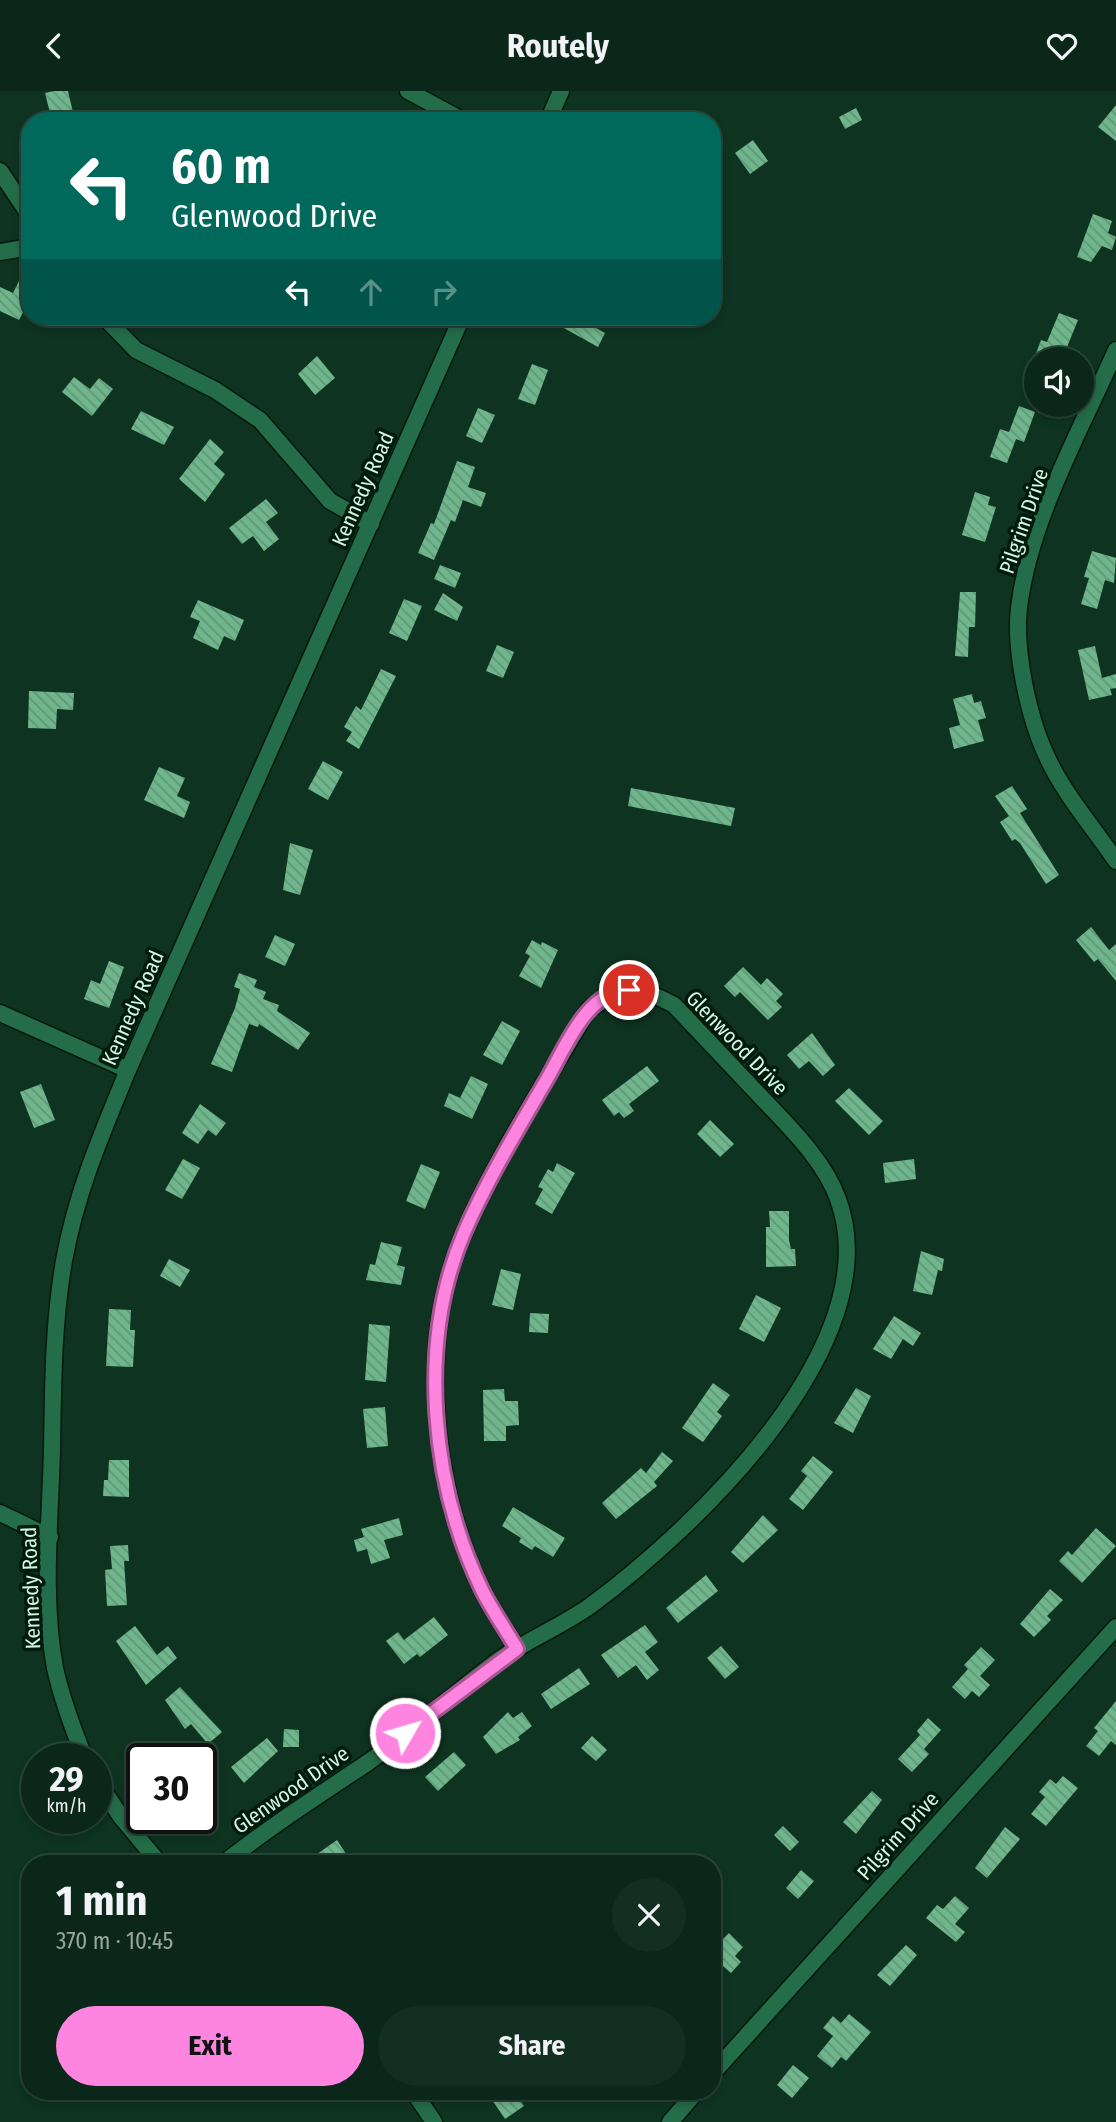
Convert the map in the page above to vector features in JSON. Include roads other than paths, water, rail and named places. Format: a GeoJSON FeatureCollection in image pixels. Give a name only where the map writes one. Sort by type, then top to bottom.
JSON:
{"type":"FeatureCollection","features":[{"type":"Feature","properties":{"kind":"street"},"geometry":{"type":"LineString","coordinates":[[408,91],[447,112]]}},
{"type":"Feature","properties":{"kind":"street"},"geometry":{"type":"LineString","coordinates":[[552,112],[561,91]]}},
{"type":"Feature","properties":{"kind":"street"},"geometry":{"type":"LineString","coordinates":[[0,171],[21,202]]}},
{"type":"Feature","properties":{"kind":"street"},"geometry":{"type":"LineString","coordinates":[[0,252],[21,248]]}},
{"type":"Feature","properties":{"kind":"street"},"geometry":{"type":"LineString","coordinates":[[113,326],[136,350],[215,390],[260,421],[330,501],[371,524]]}},
{"type":"Feature","properties":{"kind":"street","name":"Kennedy Road"},"geometry":{"type":"LineString","coordinates":[[79,1743],[63,1702],[55,1668],[51,1638],[50,1537],[56,1334],[64,1259],[87,1169],[128,1070],[458,326]]}},
{"type":"Feature","properties":{"kind":"street","name":"Pilgrim Drive"},"geometry":{"type":"LineString","coordinates":[[1116,349],[1043,518],[1025,571],[1018,611],[1028,698],[1048,759],[1116,861]]}},
{"type":"Feature","properties":{"kind":"street","name":"Glenwood Drive"},"geometry":{"type":"LineString","coordinates":[[234,1855],[272,1825],[367,1762],[517,1649],[587,1608],[663,1549],[716,1497],[788,1408],[812,1372],[844,1278],[844,1221],[838,1198],[822,1169],[797,1136],[674,1005],[652,993],[618,991],[588,1010],[483,1195],[463,1235],[448,1286],[435,1362],[438,1436],[453,1513],[482,1590],[517,1649]]}},
{"type":"Feature","properties":{"kind":"street"},"geometry":{"type":"LineString","coordinates":[[0,1013],[128,1070]]}},
{"type":"Feature","properties":{"kind":"street"},"geometry":{"type":"LineString","coordinates":[[0,1513],[50,1537]]}},
{"type":"Feature","properties":{"kind":"street","name":"Pilgrim Drive"},"geometry":{"type":"LineString","coordinates":[[721,2064],[1116,1627]]}},
{"type":"Feature","properties":{"kind":"street"},"geometry":{"type":"LineString","coordinates":[[112,1803],[153,1855]]}},
{"type":"Feature","properties":{"kind":"street"},"geometry":{"type":"LineString","coordinates":[[419,2100],[434,2122]]}},
{"type":"Feature","properties":{"kind":"street"},"geometry":{"type":"LineString","coordinates":[[670,2122],[689,2100]]}}]}
